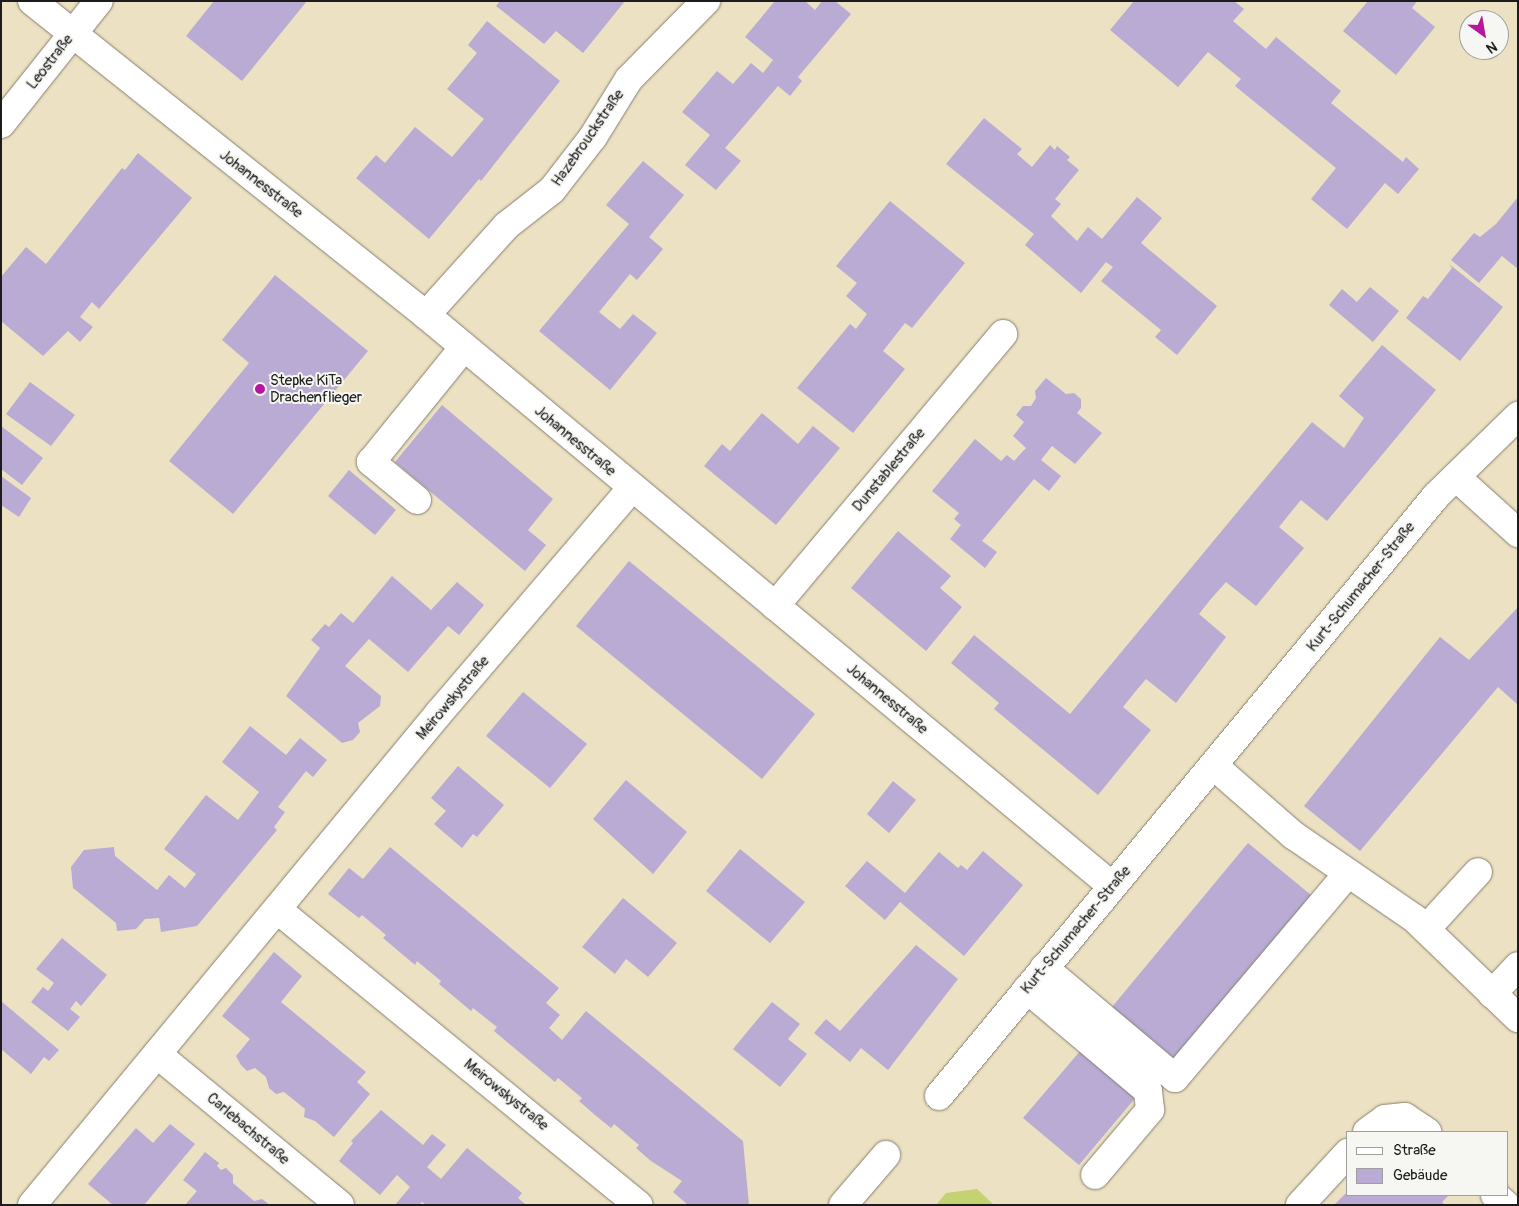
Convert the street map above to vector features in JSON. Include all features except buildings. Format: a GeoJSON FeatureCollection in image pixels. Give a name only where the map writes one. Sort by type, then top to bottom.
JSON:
{"type":"FeatureCollection","features":[{"type":"Feature","properties":{"kind":"street","name":"Johannesstraße"},"geometry":{"type":"LineString","coordinates":[[32,1],[426,315],[631,489],[1112,886]]}},
{"type":"Feature","properties":{"kind":"street","name":"Leostraße"},"geometry":{"type":"LineString","coordinates":[[1,124],[99,1]]}},
{"type":"Feature","properties":{"kind":"street","name":"Hazebrouckstraße"},"geometry":{"type":"LineString","coordinates":[[426,315],[506,226],[552,190],[593,137],[629,79],[706,1]]}},
{"type":"Feature","properties":{"kind":"street","name":"Dunstablestraße"},"geometry":{"type":"LineString","coordinates":[[775,606],[1003,334]]}},
{"type":"Feature","properties":{"kind":"street"},"geometry":{"type":"LineString","coordinates":[[417,500],[371,462],[464,347]]}},
{"type":"Feature","properties":{"kind":"street","name":"Kurt-Schumacher-Straße"},"geometry":{"type":"LineString","coordinates":[[939,1096],[1436,496],[1518,416]]}},
{"type":"Feature","properties":{"kind":"street"},"geometry":{"type":"LineString","coordinates":[[1456,477],[1518,533]]}},
{"type":"Feature","properties":{"kind":"street","name":"Meirowskystraße"},"geometry":{"type":"LineString","coordinates":[[32,1205],[278,910],[439,713],[631,489]]}},
{"type":"Feature","properties":{"kind":"street"},"geometry":{"type":"LineString","coordinates":[[1214,766],[1293,835],[1426,929],[1518,1018]]}},
{"type":"Feature","properties":{"kind":"street"},"geometry":{"type":"LineString","coordinates":[[1426,929],[1478,872]]}},
{"type":"Feature","properties":{"kind":"street"},"geometry":{"type":"LineString","coordinates":[[1044,968],[1175,1078],[1348,873]]}},
{"type":"Feature","properties":{"kind":"street","name":"Meirowskystraße"},"geometry":{"type":"LineString","coordinates":[[278,910],[639,1205]]}},
{"type":"Feature","properties":{"kind":"street"},"geometry":{"type":"LineString","coordinates":[[1492,994],[1518,966]]}},
{"type":"Feature","properties":{"kind":"street"},"geometry":{"type":"LineString","coordinates":[[1027,989],[1148,1091],[1150,1110],[1096,1176]]}},
{"type":"Feature","properties":{"kind":"street","name":"Carlebachstraße"},"geometry":{"type":"LineString","coordinates":[[157,1054],[340,1205]]}},
{"type":"Feature","properties":{"kind":"street"},"geometry":{"type":"LineString","coordinates":[[1368,1131],[1385,1119],[1405,1117],[1426,1131]]}},
{"type":"Feature","properties":{"kind":"street"},"geometry":{"type":"LineString","coordinates":[[843,1205],[886,1155]]}},
{"type":"Feature","properties":{"kind":"street"},"geometry":{"type":"LineString","coordinates":[[1300,1205],[1346,1155]]}},
{"type":"Feature","properties":{"kind":"street"},"geometry":{"type":"LineString","coordinates":[[1496,1196],[1506,1205]]}},
{"type":"Feature","properties":{"kind":"green space"},"geometry":{"type":"Polygon","coordinates":[[[977,1189],[994,1205],[936,1205],[946,1193],[977,1189]]]}},
{"type":"Feature","properties":{"kind":"place","name":"Stepke KiTa Drachenflieger"},"geometry":{"type":"Point","coordinates":[260,389]}}]}
